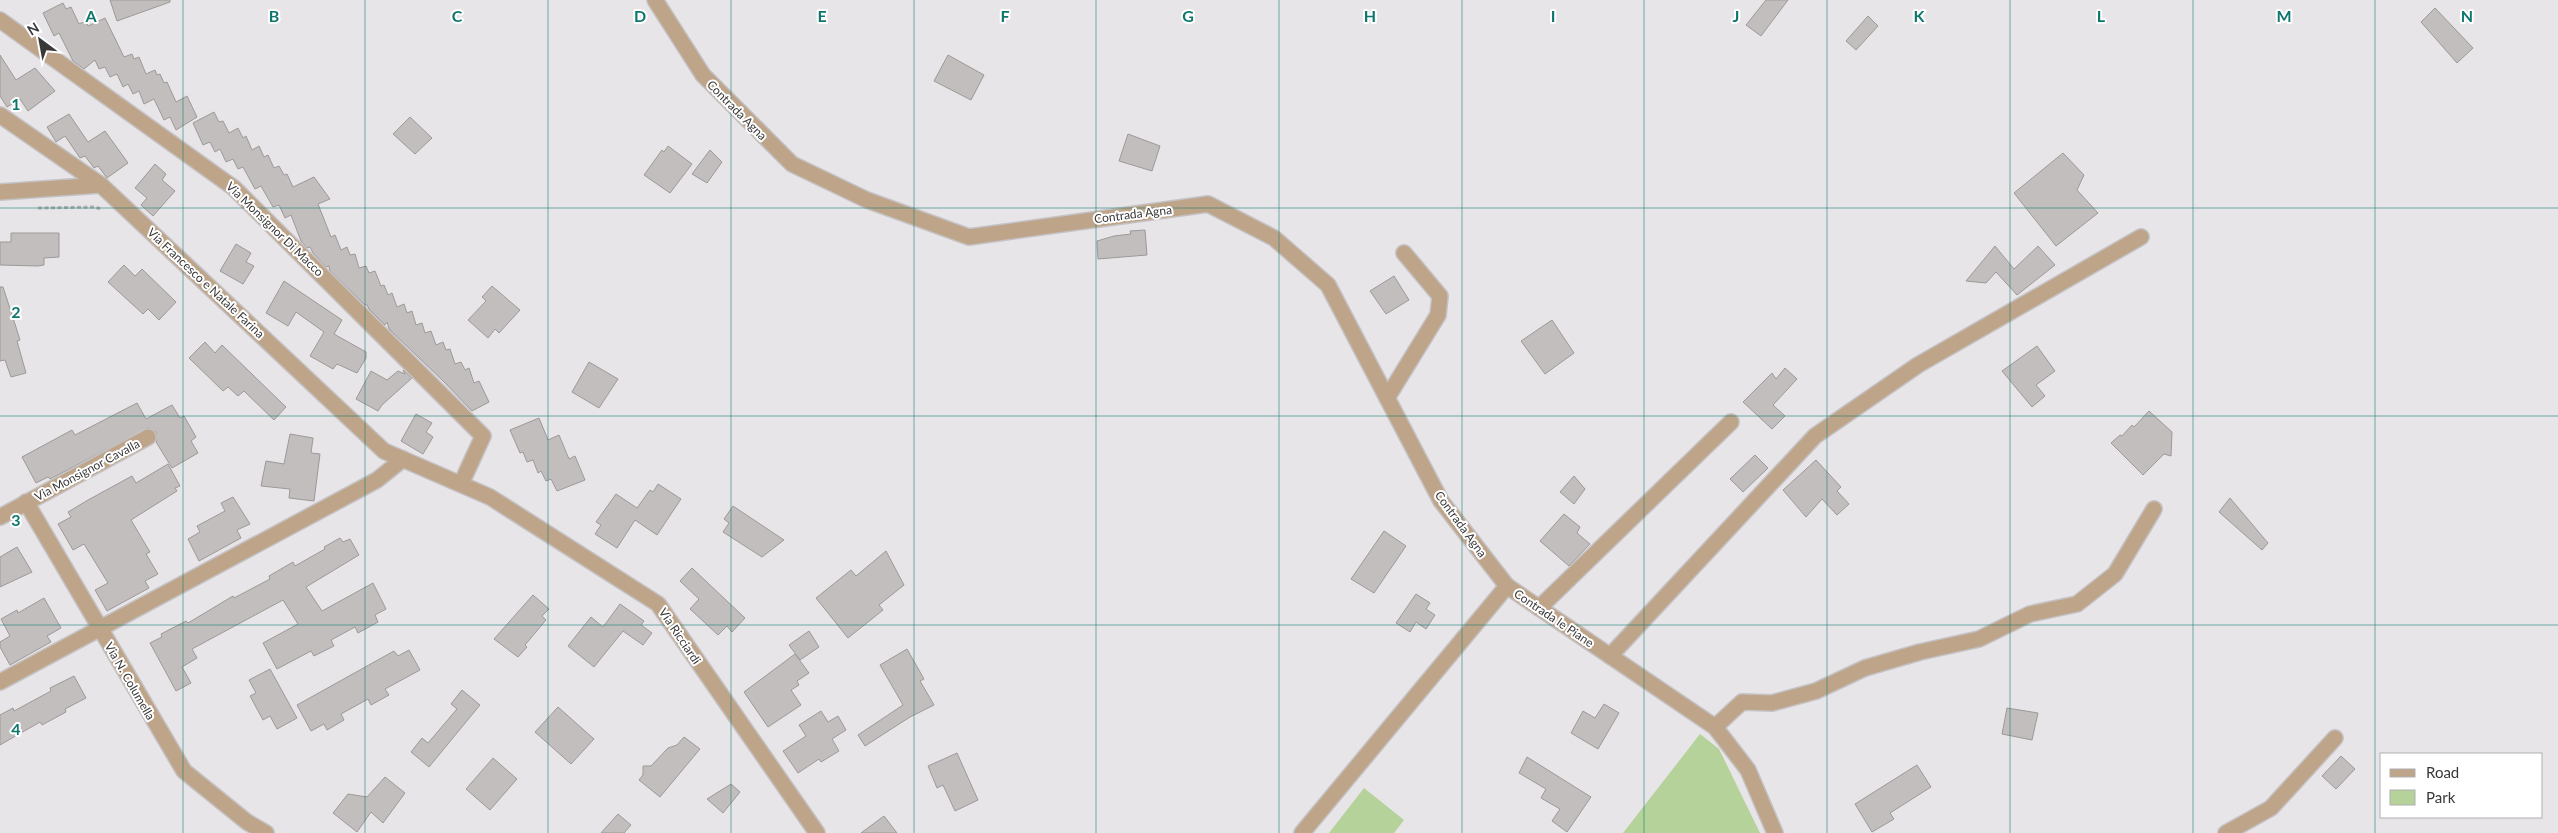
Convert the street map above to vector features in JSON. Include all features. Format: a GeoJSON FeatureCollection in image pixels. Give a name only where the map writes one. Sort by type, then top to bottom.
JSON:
{"type":"FeatureCollection","features":[{"type":"Feature","properties":{"kind":"street","name":"Contrada Agna"},"geometry":{"type":"LineString","coordinates":[[655,0],[703,75],[792,164],[867,200],[969,237],[1208,204],[1274,238],[1328,286],[1441,501],[1507,586]]}},
{"type":"Feature","properties":{"kind":"street","name":"Via Monsignor Di Macco"},"geometry":{"type":"LineString","coordinates":[[0,20],[234,188],[483,436],[461,484]]}},
{"type":"Feature","properties":{"kind":"street","name":"Via Francesco e Natale Farina"},"geometry":{"type":"LineString","coordinates":[[0,115],[101,185],[384,451],[461,484]]}},
{"type":"Feature","properties":{"kind":"street"},"geometry":{"type":"LineString","coordinates":[[0,192],[101,185]]}},
{"type":"Feature","properties":{"kind":"street"},"geometry":{"type":"LineString","coordinates":[[1610,656],[1815,436],[1918,365],[2141,237]]}},
{"type":"Feature","properties":{"kind":"street"},"geometry":{"type":"LineString","coordinates":[[1387,398],[1438,315],[1440,296],[1404,253]]}},
{"type":"Feature","properties":{"kind":"street"},"geometry":{"type":"LineString","coordinates":[[1539,608],[1731,422]]}},
{"type":"Feature","properties":{"kind":"street","name":"Via Monsignor Cavalla"},"geometry":{"type":"LineString","coordinates":[[0,517],[148,437]]}},
{"type":"Feature","properties":{"kind":"street"},"geometry":{"type":"LineString","coordinates":[[0,682],[377,480],[403,459]]}},
{"type":"Feature","properties":{"kind":"street","name":"Via Ricciardi"},"geometry":{"type":"LineString","coordinates":[[461,484],[490,497],[658,604],[817,833]]}},
{"type":"Feature","properties":{"kind":"street","name":"Via N. Columella"},"geometry":{"type":"LineString","coordinates":[[26,502],[184,771],[247,822],[266,833]]}},
{"type":"Feature","properties":{"kind":"street"},"geometry":{"type":"LineString","coordinates":[[1714,727],[1742,702],[1772,703],[1816,691],[1865,668],[1920,652],[1979,639],[2030,614],[2076,604],[2115,574],[2154,509]]}},
{"type":"Feature","properties":{"kind":"street","name":"Contrada le Piane"},"geometry":{"type":"LineString","coordinates":[[1302,833],[1507,586],[1714,727],[1748,770],[1775,833]]}},
{"type":"Feature","properties":{"kind":"street"},"geometry":{"type":"LineString","coordinates":[[2226,833],[2271,808],[2335,738]]}},
{"type":"Feature","properties":{"kind":"green space"},"geometry":{"type":"Polygon","coordinates":[[[1700,734],[1719,749],[1760,833],[1623,833],[1700,734]]]}},
{"type":"Feature","properties":{"kind":"green space"},"geometry":{"type":"Polygon","coordinates":[[[1364,788],[1404,820],[1394,833],[1329,833],[1364,788]]]}},
{"type":"Feature","properties":{"kind":"building"},"geometry":{"type":"Polygon","coordinates":[[[110,0],[170,0],[170,2],[117,21],[110,0]]]}},
{"type":"Feature","properties":{"kind":"building"},"geometry":{"type":"Polygon","coordinates":[[[1766,0],[1788,0],[1761,36],[1746,25],[1766,0]]]}},
{"type":"Feature","properties":{"kind":"building"},"geometry":{"type":"Polygon","coordinates":[[[63,3],[66,9],[71,7],[79,24],[86,21],[88,26],[105,18],[124,57],[132,54],[134,59],[139,57],[146,74],[155,70],[157,75],[160,74],[164,83],[167,82],[176,102],[187,96],[197,117],[176,130],[170,117],[164,120],[154,99],[144,104],[139,91],[133,94],[128,84],[123,87],[117,74],[110,77],[105,67],[99,69],[95,60],[84,69],[73,61],[59,33],[54,36],[43,13],[63,3]]]}},
{"type":"Feature","properties":{"kind":"building"},"geometry":{"type":"Polygon","coordinates":[[[2435,8],[2473,48],[2457,63],[2421,22],[2435,8]]]}},
{"type":"Feature","properties":{"kind":"building"},"geometry":{"type":"Polygon","coordinates":[[[1868,16],[1878,26],[1856,50],[1846,41],[1868,16]]]}},
{"type":"Feature","properties":{"kind":"building"},"geometry":{"type":"Polygon","coordinates":[[[0,55],[16,80],[35,68],[55,91],[28,111],[20,99],[7,107],[0,96],[0,55]]]}},
{"type":"Feature","properties":{"kind":"building"},"geometry":{"type":"Polygon","coordinates":[[[948,55],[984,75],[971,100],[934,81],[948,55]]]}},
{"type":"Feature","properties":{"kind":"building"},"geometry":{"type":"Polygon","coordinates":[[[214,112],[219,122],[223,121],[229,133],[238,128],[243,138],[246,136],[252,150],[259,146],[264,157],[268,155],[274,168],[279,166],[284,175],[287,174],[293,187],[314,177],[330,199],[318,204],[331,237],[335,235],[341,250],[347,247],[350,255],[355,254],[359,268],[366,266],[369,273],[375,271],[381,286],[384,285],[388,295],[392,293],[397,307],[404,304],[407,313],[412,311],[416,325],[422,323],[425,333],[431,331],[436,345],[443,342],[446,350],[450,349],[455,364],[461,362],[465,370],[469,368],[474,383],[479,381],[489,402],[472,411],[389,329],[387,322],[385,325],[367,305],[330,271],[329,266],[326,267],[310,247],[307,248],[301,241],[291,215],[285,218],[279,205],[273,207],[261,186],[255,189],[243,167],[238,169],[233,159],[226,162],[220,149],[215,152],[210,142],[203,145],[193,123],[214,112]]]}},
{"type":"Feature","properties":{"kind":"building"},"geometry":{"type":"Polygon","coordinates":[[[69,114],[88,142],[105,131],[128,163],[107,178],[98,166],[94,168],[85,156],[80,158],[65,136],[56,142],[47,127],[69,114]]]}},
{"type":"Feature","properties":{"kind":"building"},"geometry":{"type":"Polygon","coordinates":[[[410,117],[432,138],[415,154],[393,134],[410,117]]]}},
{"type":"Feature","properties":{"kind":"building"},"geometry":{"type":"Polygon","coordinates":[[[1128,134],[1160,146],[1152,171],[1119,161],[1128,134]]]}},
{"type":"Feature","properties":{"kind":"building"},"geometry":{"type":"Polygon","coordinates":[[[668,146],[692,164],[670,193],[644,175],[662,150],[664,152],[668,146]]]}},
{"type":"Feature","properties":{"kind":"building"},"geometry":{"type":"Polygon","coordinates":[[[710,150],[722,162],[707,183],[692,174],[710,150]]]}},
{"type":"Feature","properties":{"kind":"building"},"geometry":{"type":"Polygon","coordinates":[[[2063,153],[2084,175],[2077,190],[2098,213],[2056,246],[2014,193],[2063,153]]]}},
{"type":"Feature","properties":{"kind":"building"},"geometry":{"type":"Polygon","coordinates":[[[155,164],[166,174],[162,180],[175,191],[153,216],[141,205],[147,198],[135,188],[155,164]]]}},
{"type":"Feature","properties":{"kind":"building"},"geometry":{"type":"Polygon","coordinates":[[[1145,230],[1147,255],[1098,259],[1097,241],[1131,234],[1130,231],[1145,230]]]}},
{"type":"Feature","properties":{"kind":"building"},"geometry":{"type":"Polygon","coordinates":[[[11,233],[59,233],[59,257],[44,258],[44,265],[38,266],[0,265],[0,242],[11,242],[11,233]]]}},
{"type":"Feature","properties":{"kind":"building"},"geometry":{"type":"Polygon","coordinates":[[[236,244],[251,253],[246,262],[254,266],[243,284],[220,271],[236,244]]]}},
{"type":"Feature","properties":{"kind":"building"},"geometry":{"type":"Polygon","coordinates":[[[1995,246],[2014,269],[2038,246],[2055,265],[2017,295],[1996,272],[1986,283],[1966,281],[1995,246]]]}},
{"type":"Feature","properties":{"kind":"building"},"geometry":{"type":"Polygon","coordinates":[[[124,265],[135,276],[142,269],[176,302],[159,320],[148,309],[143,314],[108,282],[124,265]]]}},
{"type":"Feature","properties":{"kind":"building"},"geometry":{"type":"Polygon","coordinates":[[[1394,276],[1409,300],[1386,314],[1370,291],[1394,276]]]}},
{"type":"Feature","properties":{"kind":"building"},"geometry":{"type":"Polygon","coordinates":[[[284,281],[342,320],[334,334],[366,352],[366,358],[357,373],[337,364],[333,369],[310,356],[324,332],[296,312],[288,326],[266,313],[284,281]]]}},
{"type":"Feature","properties":{"kind":"building"},"geometry":{"type":"Polygon","coordinates":[[[492,286],[520,310],[499,333],[495,329],[488,338],[468,320],[486,301],[482,297],[492,286]]]}},
{"type":"Feature","properties":{"kind":"building"},"geometry":{"type":"Polygon","coordinates":[[[0,287],[3,287],[20,340],[17,341],[26,373],[11,377],[5,360],[0,361],[0,287]]]}},
{"type":"Feature","properties":{"kind":"building"},"geometry":{"type":"Polygon","coordinates":[[[1552,320],[1574,353],[1545,374],[1521,341],[1552,320]]]}},
{"type":"Feature","properties":{"kind":"building"},"geometry":{"type":"Polygon","coordinates":[[[205,342],[215,353],[222,345],[286,407],[274,420],[244,391],[238,396],[228,387],[223,391],[189,358],[205,342]]]}},
{"type":"Feature","properties":{"kind":"building"},"geometry":{"type":"Polygon","coordinates":[[[2037,346],[2055,371],[2036,385],[2045,396],[2032,407],[2002,371],[2037,346]]]}},
{"type":"Feature","properties":{"kind":"building"},"geometry":{"type":"Polygon","coordinates":[[[589,362],[618,379],[599,408],[572,392],[589,362]]]}},
{"type":"Feature","properties":{"kind":"building"},"geometry":{"type":"Polygon","coordinates":[[[1785,368],[1797,379],[1773,405],[1785,416],[1772,429],[1743,402],[1772,373],[1776,379],[1785,368]]]}},
{"type":"Feature","properties":{"kind":"building"},"geometry":{"type":"Polygon","coordinates":[[[403,370],[412,378],[382,405],[378,411],[356,399],[371,371],[387,380],[398,371],[405,374],[403,370]]]}},
{"type":"Feature","properties":{"kind":"building"},"geometry":{"type":"Polygon","coordinates":[[[137,403],[146,419],[172,405],[180,418],[184,416],[196,437],[191,441],[198,453],[172,468],[156,442],[156,432],[148,428],[50,479],[48,477],[36,483],[22,457],[72,430],[75,435],[137,403]]]}},
{"type":"Feature","properties":{"kind":"building"},"geometry":{"type":"Polygon","coordinates":[[[2149,411],[2172,432],[2171,456],[2164,454],[2143,475],[2111,443],[2120,435],[2122,436],[2132,425],[2134,427],[2149,411]]]}},
{"type":"Feature","properties":{"kind":"building"},"geometry":{"type":"Polygon","coordinates":[[[416,414],[432,423],[426,432],[433,437],[423,454],[401,441],[416,414]]]}},
{"type":"Feature","properties":{"kind":"building"},"geometry":{"type":"Polygon","coordinates":[[[539,418],[548,440],[559,435],[569,459],[575,456],[585,480],[557,491],[551,479],[546,481],[541,471],[538,473],[533,460],[527,462],[523,452],[520,453],[510,430],[539,418]]]}},
{"type":"Feature","properties":{"kind":"building"},"geometry":{"type":"Polygon","coordinates":[[[290,434],[313,438],[311,453],[320,454],[314,501],[289,498],[290,489],[261,486],[266,461],[284,464],[290,434]]]}},
{"type":"Feature","properties":{"kind":"building"},"geometry":{"type":"Polygon","coordinates":[[[1755,455],[1768,468],[1743,492],[1730,479],[1755,455]]]}},
{"type":"Feature","properties":{"kind":"building"},"geometry":{"type":"Polygon","coordinates":[[[1816,460],[1841,487],[1837,491],[1849,504],[1837,515],[1822,499],[1806,517],[1783,490],[1816,460]]]}},
{"type":"Feature","properties":{"kind":"building"},"geometry":{"type":"Polygon","coordinates":[[[168,464],[180,486],[175,488],[177,491],[131,520],[150,552],[146,554],[158,574],[145,581],[149,588],[107,611],[95,590],[108,583],[84,544],[73,550],[58,524],[71,517],[68,512],[132,476],[136,483],[168,464]]]}},
{"type":"Feature","properties":{"kind":"building"},"geometry":{"type":"Polygon","coordinates":[[[1574,476],[1585,489],[1574,504],[1560,492],[1574,476]]]}},
{"type":"Feature","properties":{"kind":"building"},"geometry":{"type":"Polygon","coordinates":[[[658,484],[681,499],[657,535],[635,520],[617,548],[595,534],[601,525],[596,522],[616,494],[637,508],[650,490],[653,492],[658,484]]]}},
{"type":"Feature","properties":{"kind":"building"},"geometry":{"type":"Polygon","coordinates":[[[233,497],[250,524],[237,530],[241,538],[199,561],[188,539],[200,532],[197,526],[225,511],[221,503],[233,497]]]}},
{"type":"Feature","properties":{"kind":"building"},"geometry":{"type":"Polygon","coordinates":[[[2230,498],[2268,543],[2262,550],[2219,512],[2230,498]]]}},
{"type":"Feature","properties":{"kind":"building"},"geometry":{"type":"Polygon","coordinates":[[[733,506],[784,540],[762,557],[723,532],[729,523],[724,519],[733,506]]]}},
{"type":"Feature","properties":{"kind":"building"},"geometry":{"type":"Polygon","coordinates":[[[1564,514],[1580,527],[1577,533],[1590,544],[1569,566],[1540,541],[1564,514]]]}},
{"type":"Feature","properties":{"kind":"building"},"geometry":{"type":"Polygon","coordinates":[[[1384,531],[1406,546],[1374,593],[1351,579],[1384,531]]]}},
{"type":"Feature","properties":{"kind":"building"},"geometry":{"type":"Polygon","coordinates":[[[340,538],[343,542],[350,539],[359,555],[306,587],[322,611],[373,583],[386,609],[375,615],[378,622],[358,633],[355,627],[331,640],[334,646],[314,656],[311,651],[277,669],[263,643],[298,624],[283,600],[192,649],[197,658],[182,667],[191,683],[176,691],[150,643],[162,637],[161,634],[186,621],[188,623],[233,596],[234,598],[270,579],[269,576],[293,562],[295,566],[340,538]]]}},
{"type":"Feature","properties":{"kind":"building"},"geometry":{"type":"Polygon","coordinates":[[[17,547],[32,572],[0,587],[0,557],[17,547]]]}},
{"type":"Feature","properties":{"kind":"building"},"geometry":{"type":"Polygon","coordinates":[[[886,551],[904,585],[879,605],[883,610],[848,638],[816,598],[851,570],[856,576],[886,551]]]}},
{"type":"Feature","properties":{"kind":"building"},"geometry":{"type":"Polygon","coordinates":[[[692,568],[745,618],[732,632],[727,626],[718,635],[690,609],[699,599],[680,581],[692,568]]]}},
{"type":"Feature","properties":{"kind":"building"},"geometry":{"type":"Polygon","coordinates":[[[1416,594],[1430,603],[1426,609],[1435,615],[1426,629],[1416,622],[1410,632],[1396,623],[1416,594]]]}},
{"type":"Feature","properties":{"kind":"building"},"geometry":{"type":"Polygon","coordinates":[[[533,595],[549,609],[542,616],[546,620],[525,645],[527,647],[518,657],[494,639],[533,595]]]}},
{"type":"Feature","properties":{"kind":"building"},"geometry":{"type":"Polygon","coordinates":[[[44,598],[61,628],[47,636],[51,642],[10,665],[0,647],[0,642],[10,636],[1,619],[17,610],[18,613],[44,598]]]}},
{"type":"Feature","properties":{"kind":"building"},"geometry":{"type":"Polygon","coordinates":[[[620,604],[644,621],[641,625],[652,633],[643,645],[623,631],[594,667],[568,646],[591,617],[603,627],[620,604]]]}},
{"type":"Feature","properties":{"kind":"building"},"geometry":{"type":"Polygon","coordinates":[[[809,631],[819,647],[800,660],[789,645],[809,631]]]}},
{"type":"Feature","properties":{"kind":"building"},"geometry":{"type":"Polygon","coordinates":[[[907,649],[924,679],[920,681],[934,705],[910,717],[865,746],[858,735],[903,705],[880,665],[907,649]]]}},
{"type":"Feature","properties":{"kind":"building"},"geometry":{"type":"Polygon","coordinates":[[[409,650],[420,670],[385,689],[389,695],[371,705],[368,699],[341,714],[344,720],[327,730],[324,724],[311,731],[297,705],[394,651],[398,656],[409,650]]]}},
{"type":"Feature","properties":{"kind":"building"},"geometry":{"type":"Polygon","coordinates":[[[795,654],[809,673],[797,681],[799,685],[791,690],[801,705],[768,727],[744,692],[795,654]]]}},
{"type":"Feature","properties":{"kind":"building"},"geometry":{"type":"Polygon","coordinates":[[[270,669],[297,718],[277,729],[270,716],[263,720],[250,696],[256,693],[249,680],[270,669]]]}},
{"type":"Feature","properties":{"kind":"building"},"geometry":{"type":"Polygon","coordinates":[[[74,676],[86,698],[65,709],[66,712],[42,725],[40,722],[0,745],[0,715],[13,708],[14,711],[51,691],[50,688],[74,676]]]}},
{"type":"Feature","properties":{"kind":"building"},"geometry":{"type":"Polygon","coordinates":[[[462,690],[480,705],[429,767],[411,752],[422,738],[428,743],[457,709],[451,704],[462,690]]]}},
{"type":"Feature","properties":{"kind":"building"},"geometry":{"type":"Polygon","coordinates":[[[1604,704],[1619,713],[1598,749],[1571,733],[1583,711],[1595,718],[1604,704]]]}},
{"type":"Feature","properties":{"kind":"building"},"geometry":{"type":"Polygon","coordinates":[[[558,707],[594,739],[571,764],[535,732],[558,707]]]}},
{"type":"Feature","properties":{"kind":"building"},"geometry":{"type":"Polygon","coordinates":[[[2007,708],[2038,713],[2032,740],[2002,734],[2007,708]]]}},
{"type":"Feature","properties":{"kind":"building"},"geometry":{"type":"Polygon","coordinates":[[[821,711],[828,722],[838,716],[846,730],[832,739],[839,751],[821,762],[819,759],[798,773],[783,751],[806,736],[799,725],[821,711]]]}},
{"type":"Feature","properties":{"kind":"building"},"geometry":{"type":"Polygon","coordinates":[[[684,737],[700,749],[660,797],[639,780],[643,775],[643,766],[651,766],[668,748],[677,745],[684,737]]]}},
{"type":"Feature","properties":{"kind":"building"},"geometry":{"type":"Polygon","coordinates":[[[957,753],[978,800],[955,811],[943,785],[937,788],[928,766],[957,753]]]}},
{"type":"Feature","properties":{"kind":"building"},"geometry":{"type":"Polygon","coordinates":[[[2341,756],[2355,769],[2336,789],[2322,776],[2341,756]]]}},
{"type":"Feature","properties":{"kind":"building"},"geometry":{"type":"Polygon","coordinates":[[[1527,757],[1591,797],[1567,832],[1552,821],[1560,809],[1541,798],[1546,789],[1519,773],[1527,757]]]}},
{"type":"Feature","properties":{"kind":"building"},"geometry":{"type":"Polygon","coordinates":[[[493,758],[517,779],[490,810],[466,789],[493,758]]]}},
{"type":"Feature","properties":{"kind":"building"},"geometry":{"type":"Polygon","coordinates":[[[1917,765],[1931,787],[1890,813],[1894,819],[1872,832],[1855,804],[1917,765]]]}},
{"type":"Feature","properties":{"kind":"building"},"geometry":{"type":"Polygon","coordinates":[[[385,777],[405,793],[383,823],[371,812],[357,832],[333,813],[348,794],[367,797],[385,777]]]}},
{"type":"Feature","properties":{"kind":"building"},"geometry":{"type":"Polygon","coordinates":[[[731,784],[740,792],[723,813],[707,799],[731,784]]]}},
{"type":"Feature","properties":{"kind":"building"},"geometry":{"type":"Polygon","coordinates":[[[618,814],[631,825],[624,833],[601,833],[618,814]]]}},
{"type":"Feature","properties":{"kind":"building"},"geometry":{"type":"Polygon","coordinates":[[[884,816],[897,833],[861,833],[884,816]]]}}]}
